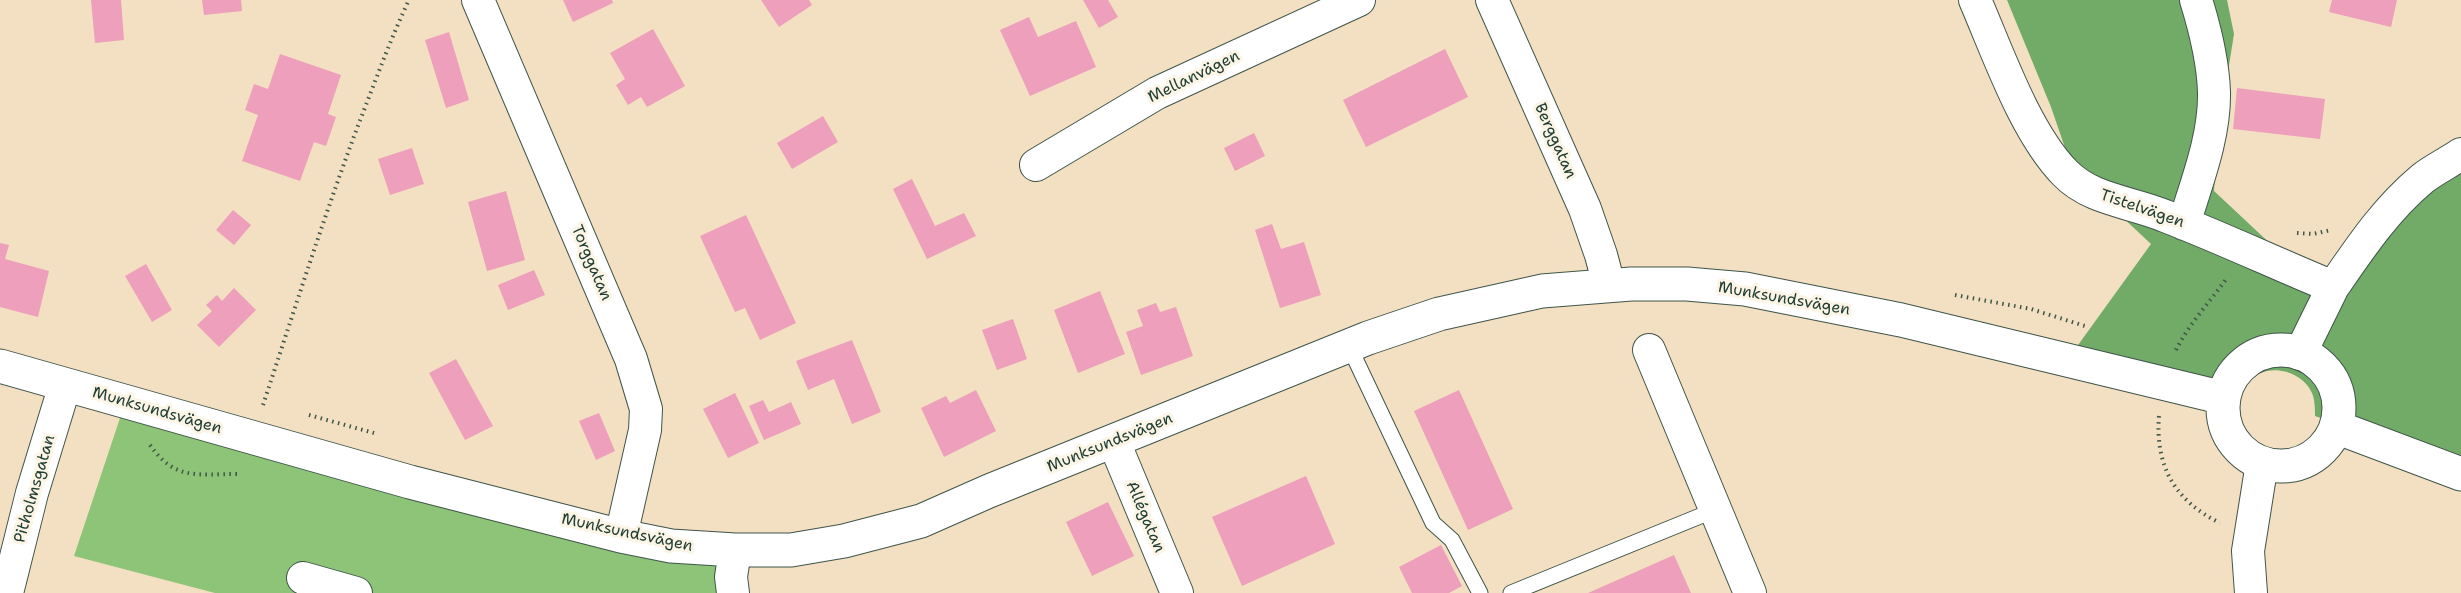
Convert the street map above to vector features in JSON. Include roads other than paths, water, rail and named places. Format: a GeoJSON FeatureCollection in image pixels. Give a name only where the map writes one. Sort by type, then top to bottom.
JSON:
{"type":"FeatureCollection","features":[{"type":"Feature","properties":{"kind":"street","name":"Torggatan"},"geometry":{"type":"LineString","coordinates":[[478,0],[631,359],[646,409],[645,430],[621,536]]}},
{"type":"Feature","properties":{"kind":"street","name":"Mellanvägen"},"geometry":{"type":"LineString","coordinates":[[1036,165],[1157,93],[1359,0]]}},
{"type":"Feature","properties":{"kind":"street","name":"Berggatan"},"geometry":{"type":"LineString","coordinates":[[1492,0],[1585,210],[1602,255],[1609,285]]}},
{"type":"Feature","properties":{"kind":"street","name":"Tistelvägen"},"geometry":{"type":"LineString","coordinates":[[1975,0],[2017,98],[2034,130],[2065,173],[2097,195],[2163,214],[2333,287]]}},
{"type":"Feature","properties":{"kind":"street"},"geometry":{"type":"LineString","coordinates":[[2184,224],[2205,152],[2212,120],[2214,94],[2213,71],[2196,0]]}},
{"type":"Feature","properties":{"kind":"street"},"geometry":{"type":"LineString","coordinates":[[2300,354],[2333,287],[2375,226],[2398,200],[2424,178],[2461,154]]}},
{"type":"Feature","properties":{"kind":"street","name":"Munksundsvägen"},"geometry":{"type":"LineString","coordinates":[[0,366],[410,482],[621,536],[671,546],[735,550],[791,550],[844,541],[921,521],[989,491],[1349,346],[1439,314],[1542,291],[1609,285],[1687,284],[1745,289],[1901,320],[2224,399]]}},
{"type":"Feature","properties":{"kind":"street"},"geometry":{"type":"LineString","coordinates":[[1649,350],[1750,593]]}},
{"type":"Feature","properties":{"kind":"street"},"geometry":{"type":"LineString","coordinates":[[2273,351],[2300,354],[2323,368],[2333,383],[2338,400],[2336,427],[2327,443],[2306,460],[2289,466],[2262,463],[2246,455],[2233,442],[2223,416],[2224,399],[2235,374],[2247,361],[2273,351]]}},
{"type":"Feature","properties":{"kind":"street","name":"Pitholmsgatan"},"geometry":{"type":"LineString","coordinates":[[7,593],[32,493],[65,385]]}},
{"type":"Feature","properties":{"kind":"street"},"geometry":{"type":"LineString","coordinates":[[2336,427],[2461,474]]}},
{"type":"Feature","properties":{"kind":"street","name":"Allégatan"},"geometry":{"type":"LineString","coordinates":[[1114,442],[1177,593]]}},
{"type":"Feature","properties":{"kind":"street"},"geometry":{"type":"LineString","coordinates":[[2251,593],[2248,551],[2262,463]]}},
{"type":"Feature","properties":{"kind":"street"},"geometry":{"type":"LineString","coordinates":[[733,593],[731,577],[735,550]]}},
{"type":"Feature","properties":{"kind":"street"},"geometry":{"type":"LineString","coordinates":[[303,578],[356,593]]}},
{"type":"Feature","properties":{"kind":"lane"},"geometry":{"type":"LineString","coordinates":[[1349,346],[1433,523],[1452,540],[1480,593]]}},
{"type":"Feature","properties":{"kind":"lane"},"geometry":{"type":"LineString","coordinates":[[1511,593],[1715,510]]}}]}
